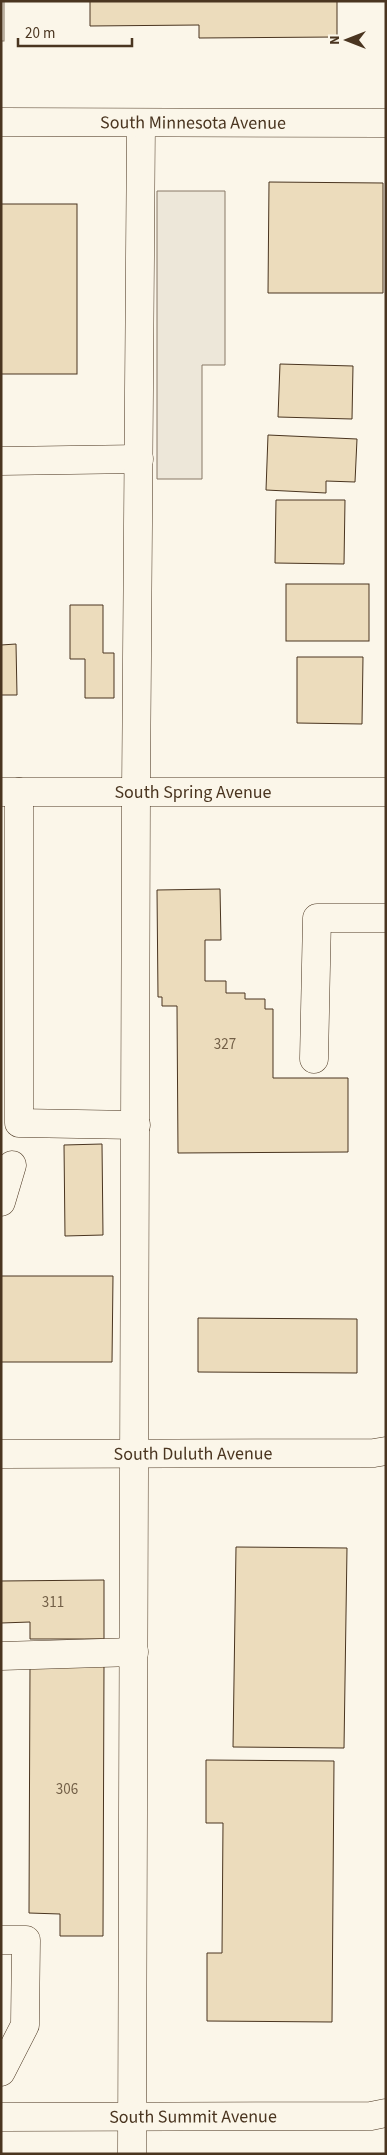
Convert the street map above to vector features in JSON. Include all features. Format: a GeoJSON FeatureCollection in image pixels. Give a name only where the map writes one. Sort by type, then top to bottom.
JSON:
{"type":"FeatureCollection","features":[{"type":"Feature","properties":{"kind":"street","name":"South Minnesota Avenue"},"geometry":{"type":"LineString","coordinates":[[1,122],[386,123]]}},
{"type":"Feature","properties":{"kind":"street"},"geometry":{"type":"LineString","coordinates":[[132,2154],[136,792],[141,123]]}},
{"type":"Feature","properties":{"kind":"street"},"geometry":{"type":"LineString","coordinates":[[1,461],[139,459]]}},
{"type":"Feature","properties":{"kind":"street"},"geometry":{"type":"LineString","coordinates":[[10,792],[19,1123],[136,1125]]}},
{"type":"Feature","properties":{"kind":"street","name":"South Spring Avenue"},"geometry":{"type":"LineString","coordinates":[[10,792],[386,792]]}},
{"type":"Feature","properties":{"kind":"street"},"geometry":{"type":"LineString","coordinates":[[314,1059],[317,918],[386,918]]}},
{"type":"Feature","properties":{"kind":"street"},"geometry":{"type":"LineString","coordinates":[[1,1202],[12,1165]]}},
{"type":"Feature","properties":{"kind":"street","name":"South Duluth Avenue"},"geometry":{"type":"LineString","coordinates":[[1,1454],[364,1454],[386,1451]]}},
{"type":"Feature","properties":{"kind":"street"},"geometry":{"type":"LineString","coordinates":[[1,1656],[134,1652]]}},
{"type":"Feature","properties":{"kind":"street"},"geometry":{"type":"LineString","coordinates":[[1,1940],[26,1940],[25,2025],[1,2072]]}},
{"type":"Feature","properties":{"kind":"street","name":"South Summit Avenue"},"geometry":{"type":"LineString","coordinates":[[1,2117],[370,2116],[386,2113]]}},
{"type":"Feature","properties":{"kind":"shaded area"},"geometry":{"type":"Polygon","coordinates":[[[1,1],[4,1],[4,41],[1,41],[1,1]]]}},
{"type":"Feature","properties":{"kind":"shaded area"},"geometry":{"type":"Polygon","coordinates":[[[157,191],[225,191],[225,365],[202,365],[202,479],[157,479],[157,191]]]}},
{"type":"Feature","properties":{"kind":"building"},"geometry":{"type":"Polygon","coordinates":[[[90,1],[337,1],[337,37],[199,38],[199,25],[90,26],[90,1]]]}},
{"type":"Feature","properties":{"kind":"building"},"geometry":{"type":"Polygon","coordinates":[[[269,182],[383,183],[383,293],[268,293],[269,182]]]}},
{"type":"Feature","properties":{"kind":"building"},"geometry":{"type":"Polygon","coordinates":[[[1,204],[77,204],[77,374],[1,374],[1,204]]]}},
{"type":"Feature","properties":{"kind":"building"},"geometry":{"type":"Polygon","coordinates":[[[280,364],[353,366],[352,419],[278,417],[280,364]]]}},
{"type":"Feature","properties":{"kind":"building"},"geometry":{"type":"Polygon","coordinates":[[[268,435],[357,439],[355,482],[326,481],[326,493],[266,490],[268,435]]]}},
{"type":"Feature","properties":{"kind":"building"},"geometry":{"type":"Polygon","coordinates":[[[276,500],[345,500],[344,564],[275,563],[276,500]]]}},
{"type":"Feature","properties":{"kind":"building"},"geometry":{"type":"Polygon","coordinates":[[[286,584],[369,584],[369,641],[286,641],[286,584]]]}},
{"type":"Feature","properties":{"kind":"building"},"geometry":{"type":"Polygon","coordinates":[[[70,605],[103,605],[103,653],[114,653],[114,698],[85,698],[85,659],[70,659],[70,605]]]}},
{"type":"Feature","properties":{"kind":"building"},"geometry":{"type":"Polygon","coordinates":[[[16,644],[17,695],[1,695],[1,645],[16,644]]]}},
{"type":"Feature","properties":{"kind":"building"},"geometry":{"type":"Polygon","coordinates":[[[297,657],[363,657],[362,724],[297,723],[297,657]]]}},
{"type":"Feature","properties":{"kind":"building"},"geometry":{"type":"Polygon","coordinates":[[[220,889],[221,940],[205,940],[205,981],[226,981],[226,993],[245,993],[245,999],[265,999],[265,1009],[273,1009],[273,1078],[348,1078],[348,1152],[178,1153],[177,1006],[162,1006],[162,997],[158,997],[157,890],[220,889]]]}},
{"type":"Feature","properties":{"kind":"building"},"geometry":{"type":"Polygon","coordinates":[[[102,1144],[103,1235],[65,1236],[64,1145],[102,1144]]]}},
{"type":"Feature","properties":{"kind":"building"},"geometry":{"type":"Polygon","coordinates":[[[1,1276],[113,1276],[112,1362],[1,1362],[1,1276]]]}},
{"type":"Feature","properties":{"kind":"building"},"geometry":{"type":"Polygon","coordinates":[[[198,1318],[357,1319],[357,1373],[198,1372],[198,1318]]]}},
{"type":"Feature","properties":{"kind":"building"},"geometry":{"type":"Polygon","coordinates":[[[236,1547],[347,1548],[344,1748],[233,1747],[236,1547]]]}},
{"type":"Feature","properties":{"kind":"building"},"geometry":{"type":"Polygon","coordinates":[[[104,1580],[104,1639],[30,1639],[30,1622],[1,1623],[1,1581],[104,1580]]]}},
{"type":"Feature","properties":{"kind":"building"},"geometry":{"type":"Polygon","coordinates":[[[30,1664],[104,1664],[103,1936],[60,1936],[60,1914],[29,1913],[30,1664]]]}},
{"type":"Feature","properties":{"kind":"building"},"geometry":{"type":"Polygon","coordinates":[[[206,1760],[334,1761],[332,2022],[207,2021],[207,1953],[222,1953],[223,1823],[206,1823],[206,1760]]]}}]}
